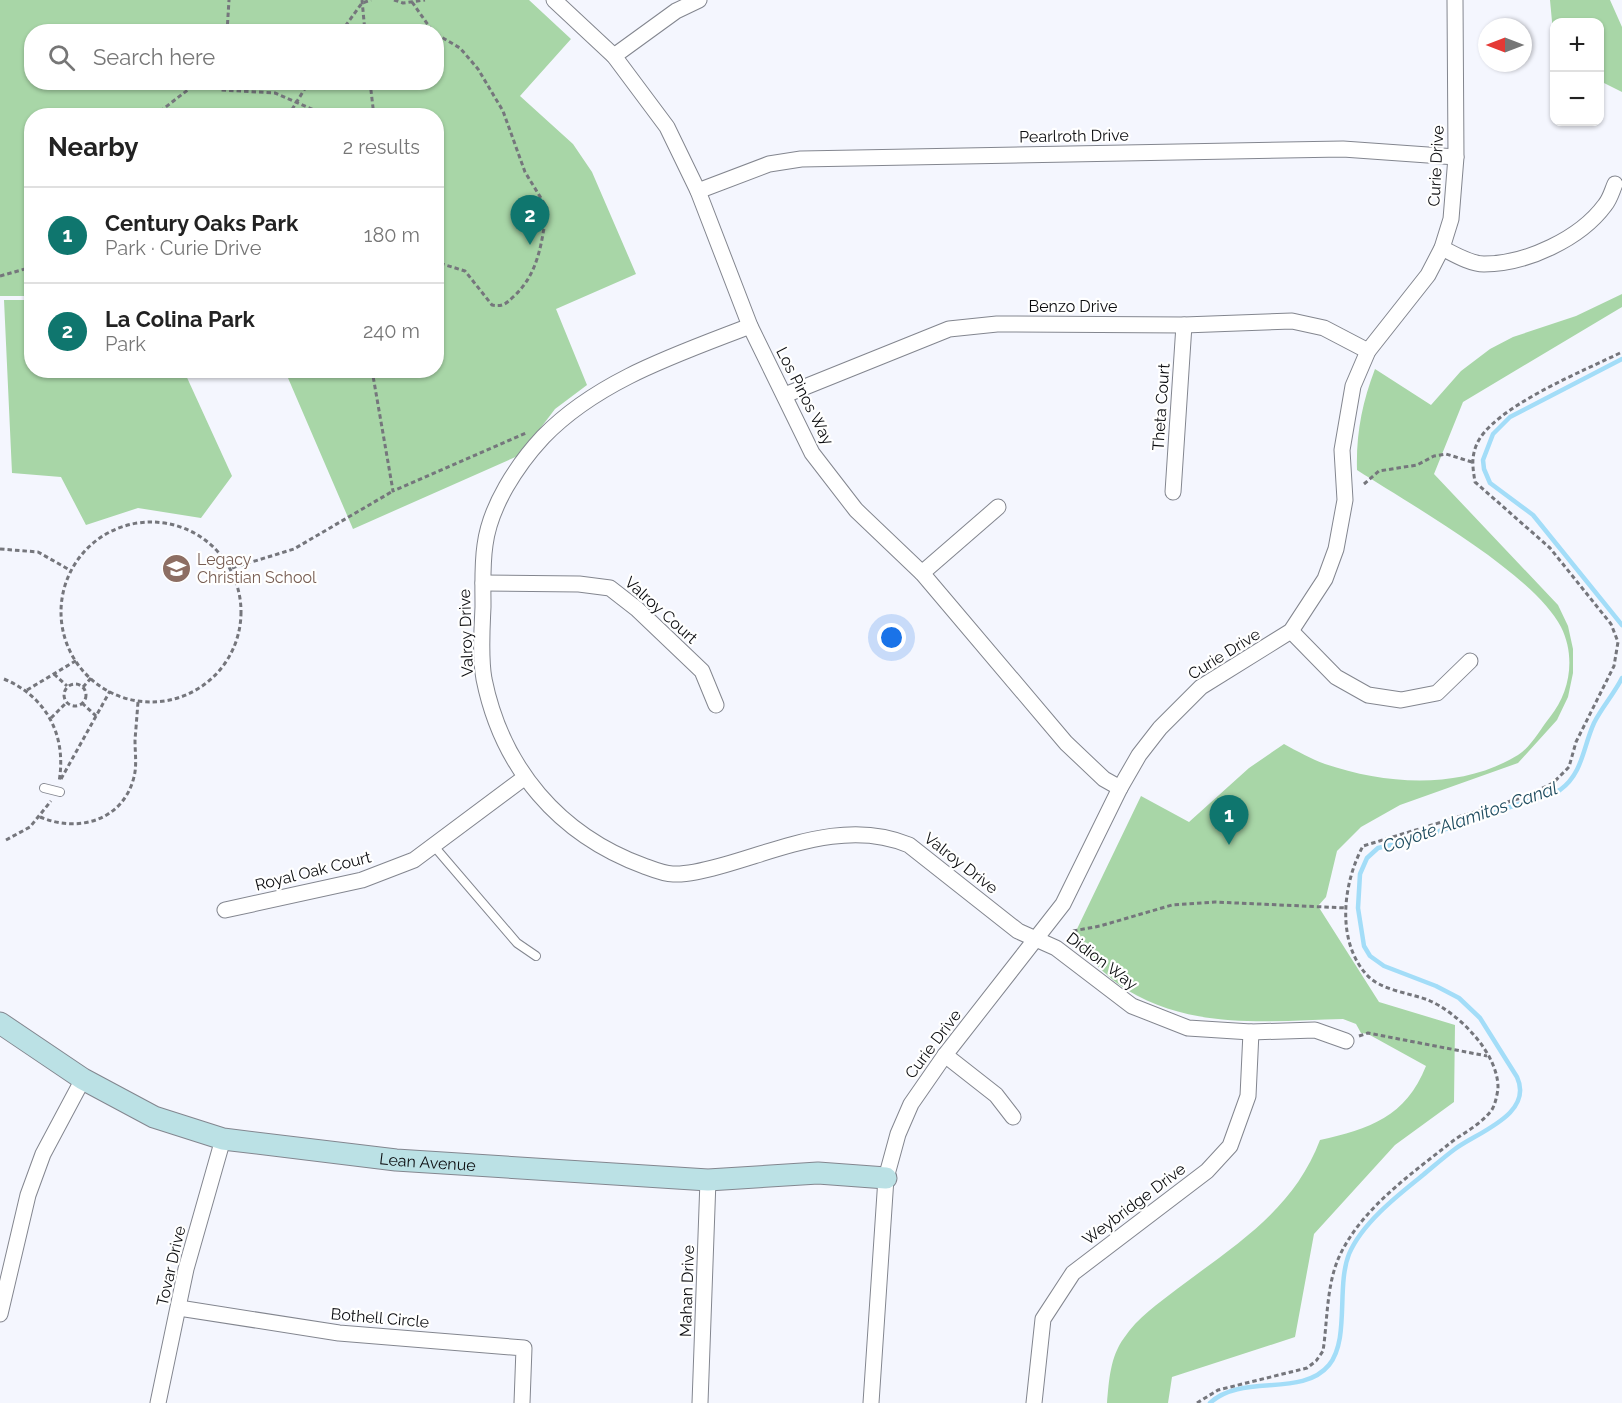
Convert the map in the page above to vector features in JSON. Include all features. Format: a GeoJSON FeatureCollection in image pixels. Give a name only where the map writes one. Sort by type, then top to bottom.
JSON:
{"type":"FeatureCollection","features":[{"type":"Feature","properties":{"kind":"street","name":"Los Pinos Way"},"geometry":{"type":"LineString","coordinates":[[554,0],[614,56],[667,127],[698,191],[750,326],[812,453],[850,502],[922,573],[1066,742],[1104,779],[1120,788]]}},
{"type":"Feature","properties":{"kind":"street"},"geometry":{"type":"LineString","coordinates":[[614,56],[676,11],[699,0]]}},
{"type":"Feature","properties":{"kind":"street","name":"Curie Drive"},"geometry":{"type":"LineString","coordinates":[[871,1403],[886,1178],[898,1134],[911,1104],[945,1055],[1037,939],[1074,885],[1120,788],[1139,755],[1176,710],[1223,672],[1266,649],[1292,631],[1325,579],[1336,549],[1345,500],[1342,450],[1353,386],[1368,351],[1428,275],[1442,248],[1451,219],[1456,158],[1455,0]]}},
{"type":"Feature","properties":{"kind":"street","name":"Pearlroth Drive"},"geometry":{"type":"LineString","coordinates":[[698,191],[768,164],[801,159],[1343,149],[1456,158]]}},
{"type":"Feature","properties":{"kind":"street"},"geometry":{"type":"LineString","coordinates":[[1442,248],[1483,264],[1517,259],[1545,249],[1585,227],[1606,204],[1615,184]]}},
{"type":"Feature","properties":{"kind":"street","name":"Benzo Drive"},"geometry":{"type":"LineString","coordinates":[[784,395],[949,329],[997,324],[1184,325],[1292,321],[1324,328],[1368,351]]}},
{"type":"Feature","properties":{"kind":"street","name":"Theta Court"},"geometry":{"type":"LineString","coordinates":[[1173,492],[1184,325]]}},
{"type":"Feature","properties":{"kind":"street","name":"Valroy Drive"},"geometry":{"type":"LineString","coordinates":[[750,326],[608,385],[564,416],[541,440],[496,506],[485,543],[483,583],[484,676],[493,713],[524,778],[569,827],[608,851],[673,874],[714,867],[837,834],[873,834],[909,845],[1018,931],[1037,939]]}},
{"type":"Feature","properties":{"kind":"street"},"geometry":{"type":"LineString","coordinates":[[922,573],[998,507]]}},
{"type":"Feature","properties":{"kind":"street","name":"Valroy Court"},"geometry":{"type":"LineString","coordinates":[[483,583],[579,584],[610,588],[637,609],[702,671],[716,705]]}},
{"type":"Feature","properties":{"kind":"street"},"geometry":{"type":"LineString","coordinates":[[1292,631],[1336,677],[1368,695],[1401,700],[1437,693],[1470,661]]}},
{"type":"Feature","properties":{"kind":"street","name":"Royal Oak Court"},"geometry":{"type":"LineString","coordinates":[[225,910],[362,880],[414,860],[524,778]]}},
{"type":"Feature","properties":{"kind":"street","name":"Didion Way"},"geometry":{"type":"LineString","coordinates":[[1037,939],[1056,948],[1132,1006],[1188,1028],[1251,1032],[1315,1030],[1346,1041]]}},
{"type":"Feature","properties":{"kind":"street","name":"Lean Avenue"},"geometry":{"type":"LineString","coordinates":[[0,1023],[83,1079],[154,1117],[223,1139],[396,1160],[708,1180],[818,1173],[886,1178]]}},
{"type":"Feature","properties":{"kind":"street","name":"Weybridge Drive"},"geometry":{"type":"LineString","coordinates":[[1034,1403],[1043,1319],[1074,1273],[1207,1171],[1230,1146],[1248,1096],[1251,1032]]}},
{"type":"Feature","properties":{"kind":"street"},"geometry":{"type":"LineString","coordinates":[[945,1055],[996,1095],[1013,1117]]}},
{"type":"Feature","properties":{"kind":"street"},"geometry":{"type":"LineString","coordinates":[[0,1314],[32,1185],[43,1154],[83,1079]]}},
{"type":"Feature","properties":{"kind":"street","name":"Tovar Drive"},"geometry":{"type":"LineString","coordinates":[[158,1403],[186,1269],[223,1139]]}},
{"type":"Feature","properties":{"kind":"street","name":"Mahan Drive"},"geometry":{"type":"LineString","coordinates":[[700,1403],[708,1180]]}},
{"type":"Feature","properties":{"kind":"street","name":"Bothell Circle"},"geometry":{"type":"LineString","coordinates":[[179,1308],[339,1333],[524,1348],[522,1403]]}},
{"type":"Feature","properties":{"kind":"lane"},"geometry":{"type":"LineString","coordinates":[[44,788],[60,792]]}},
{"type":"Feature","properties":{"kind":"lane"},"geometry":{"type":"LineString","coordinates":[[433,846],[518,943],[536,956]]}},
{"type":"Feature","properties":{"kind":"path"},"geometry":{"type":"LineString","coordinates":[[228,24],[229,0]]}},
{"type":"Feature","properties":{"kind":"path"},"geometry":{"type":"LineString","coordinates":[[346,24],[362,1],[371,0]]}},
{"type":"Feature","properties":{"kind":"path"},"geometry":{"type":"LineString","coordinates":[[394,0],[412,2],[425,0]]}},
{"type":"Feature","properties":{"kind":"path"},"geometry":{"type":"LineString","coordinates":[[362,1],[364,24]]}},
{"type":"Feature","properties":{"kind":"path"},"geometry":{"type":"LineString","coordinates":[[412,2],[427,24]]}},
{"type":"Feature","properties":{"kind":"path"},"geometry":{"type":"LineString","coordinates":[[444,39],[460,48],[478,69],[503,111],[525,172],[547,208],[537,262],[526,285],[505,304],[492,305],[465,271],[444,264]]}},
{"type":"Feature","properties":{"kind":"path"},"geometry":{"type":"LineString","coordinates":[[164,108],[188,90]]}},
{"type":"Feature","properties":{"kind":"path"},"geometry":{"type":"LineString","coordinates":[[222,90],[275,93],[311,108]]}},
{"type":"Feature","properties":{"kind":"path"},"geometry":{"type":"LineString","coordinates":[[293,108],[304,90]]}},
{"type":"Feature","properties":{"kind":"path"},"geometry":{"type":"LineString","coordinates":[[371,90],[373,108]]}},
{"type":"Feature","properties":{"kind":"path"},"geometry":{"type":"LineString","coordinates":[[0,276],[24,269]]}},
{"type":"Feature","properties":{"kind":"path"},"geometry":{"type":"LineString","coordinates":[[1197,1403],[1218,1390],[1307,1368],[1317,1361],[1323,1351],[1333,1274],[1343,1249],[1362,1222],[1395,1189],[1480,1123],[1493,1109],[1498,1088],[1487,1056],[1476,1036],[1456,1017],[1430,1001],[1384,985],[1366,975],[1352,949],[1346,927],[1352,866],[1363,846],[1524,797],[1553,783],[1569,767],[1576,742],[1614,666],[1618,642],[1611,624],[1550,548],[1475,482],[1472,462],[1477,444],[1489,426],[1497,419],[1515,406],[1622,352]]}},
{"type":"Feature","properties":{"kind":"path"},"geometry":{"type":"LineString","coordinates":[[373,378],[393,491]]}},
{"type":"Feature","properties":{"kind":"path"},"geometry":{"type":"LineString","coordinates":[[232,568],[294,549],[393,491],[532,430]]}},
{"type":"Feature","properties":{"kind":"path"},"geometry":{"type":"LineString","coordinates":[[1364,484],[1379,471],[1417,465],[1434,456],[1446,454],[1472,462]]}},
{"type":"Feature","properties":{"kind":"path"},"geometry":{"type":"LineString","coordinates":[[149,519],[200,534],[232,568],[243,614],[231,657],[200,690],[153,704],[125,700],[91,678],[77,660],[59,614],[68,569],[104,532],[149,519]]}},
{"type":"Feature","properties":{"kind":"path"},"geometry":{"type":"LineString","coordinates":[[0,549],[38,552],[68,569]]}},
{"type":"Feature","properties":{"kind":"path"},"geometry":{"type":"LineString","coordinates":[[26,690],[77,660]]}},
{"type":"Feature","properties":{"kind":"path"},"geometry":{"type":"LineString","coordinates":[[54,674],[67,686]]}},
{"type":"Feature","properties":{"kind":"path"},"geometry":{"type":"LineString","coordinates":[[83,687],[91,678]]}},
{"type":"Feature","properties":{"kind":"path"},"geometry":{"type":"LineString","coordinates":[[4,679],[26,690],[51,718],[62,754],[59,782],[110,691]]}},
{"type":"Feature","properties":{"kind":"path"},"geometry":{"type":"LineString","coordinates":[[75,683],[83,687],[86,695],[82,703],[74,706],[66,703],[63,694],[67,686],[75,683]]}},
{"type":"Feature","properties":{"kind":"path"},"geometry":{"type":"LineString","coordinates":[[40,817],[64,825],[85,824],[105,816],[121,803],[135,777],[138,702]]}},
{"type":"Feature","properties":{"kind":"path"},"geometry":{"type":"LineString","coordinates":[[51,718],[66,703]]}},
{"type":"Feature","properties":{"kind":"path"},"geometry":{"type":"LineString","coordinates":[[82,703],[96,716]]}},
{"type":"Feature","properties":{"kind":"path"},"geometry":{"type":"LineString","coordinates":[[6,840],[19,835],[40,817],[53,798]]}},
{"type":"Feature","properties":{"kind":"path"},"geometry":{"type":"LineString","coordinates":[[1073,931],[1100,926],[1172,905],[1215,902],[1347,908]]}},
{"type":"Feature","properties":{"kind":"path"},"geometry":{"type":"LineString","coordinates":[[1346,1041],[1368,1033],[1487,1056]]}},
{"type":"Feature","properties":{"kind":"green space"},"geometry":{"type":"Polygon","coordinates":[[[0,0],[529,0],[571,39],[520,96],[573,144],[592,172],[636,274],[556,309],[587,385],[555,409],[520,455],[353,529],[288,378],[444,378],[444,108],[24,108],[24,296],[0,296],[0,0]]]}},
{"type":"Feature","properties":{"kind":"green space"},"geometry":{"type":"Polygon","coordinates":[[[1550,0],[1610,0],[1622,27],[1622,92],[1604,83],[1604,18],[1552,18],[1550,0]]]}},
{"type":"Feature","properties":{"kind":"green space"},"geometry":{"type":"Polygon","coordinates":[[[1622,294],[1622,307],[1463,402],[1434,474],[1558,605],[1568,626],[1573,649],[1573,673],[1568,697],[1557,720],[1518,763],[1400,805],[1361,827],[1337,851],[1326,897],[1318,906],[1379,1002],[1455,1025],[1454,1102],[1395,1145],[1314,1234],[1295,1337],[1172,1377],[1168,1403],[1107,1403],[1111,1369],[1119,1345],[1142,1317],[1260,1225],[1294,1187],[1320,1140],[1370,1125],[1397,1109],[1408,1098],[1426,1066],[1368,1034],[1361,1033],[1356,1024],[1343,1019],[1232,1020],[1178,1012],[1152,1003],[1120,986],[1077,948],[1077,929],[1141,796],[1189,822],[1249,768],[1284,744],[1320,762],[1349,771],[1398,780],[1448,779],[1473,774],[1496,766],[1523,752],[1557,707],[1566,685],[1569,674],[1568,650],[1561,627],[1546,606],[1498,563],[1469,541],[1357,470],[1361,419],[1375,369],[1431,405],[1461,371],[1490,349],[1513,337],[1576,316],[1622,294]]]}},
{"type":"Feature","properties":{"kind":"green space"},"geometry":{"type":"Polygon","coordinates":[[[4,300],[24,300],[24,378],[187,378],[232,476],[201,518],[138,508],[86,525],[61,477],[12,473],[4,300]]]}},
{"type":"Feature","properties":{"kind":"waterway","name":"Coyote Alamitos Canal"},"geometry":{"type":"LineString","coordinates":[[1622,359],[1510,417],[1493,434],[1483,460],[1490,483],[1533,515],[1622,625]]}},
{"type":"Feature","properties":{"kind":"waterway","name":"Coyote Alamitos Canal"},"geometry":{"type":"LineString","coordinates":[[1210,1403],[1223,1394],[1238,1389],[1304,1381],[1317,1375],[1329,1365],[1339,1341],[1345,1267],[1349,1254],[1363,1231],[1403,1191],[1455,1149],[1501,1120],[1511,1112],[1518,1101],[1520,1090],[1517,1077],[1480,1018],[1459,998],[1436,986],[1384,966],[1370,956],[1364,946],[1358,908],[1360,874],[1367,858],[1378,848],[1413,840],[1560,790],[1578,768],[1594,723],[1622,678]]}},
{"type":"Feature","properties":{"kind":"place","name":"La Colina Park"},"geometry":{"type":"Point","coordinates":[530,245]}},
{"type":"Feature","properties":{"kind":"place","name":"Legacy Christian School"},"geometry":{"type":"Point","coordinates":[176,568]}},
{"type":"Feature","properties":{"kind":"place","name":"Century Oaks Park"},"geometry":{"type":"Point","coordinates":[1229,845]}}]}
